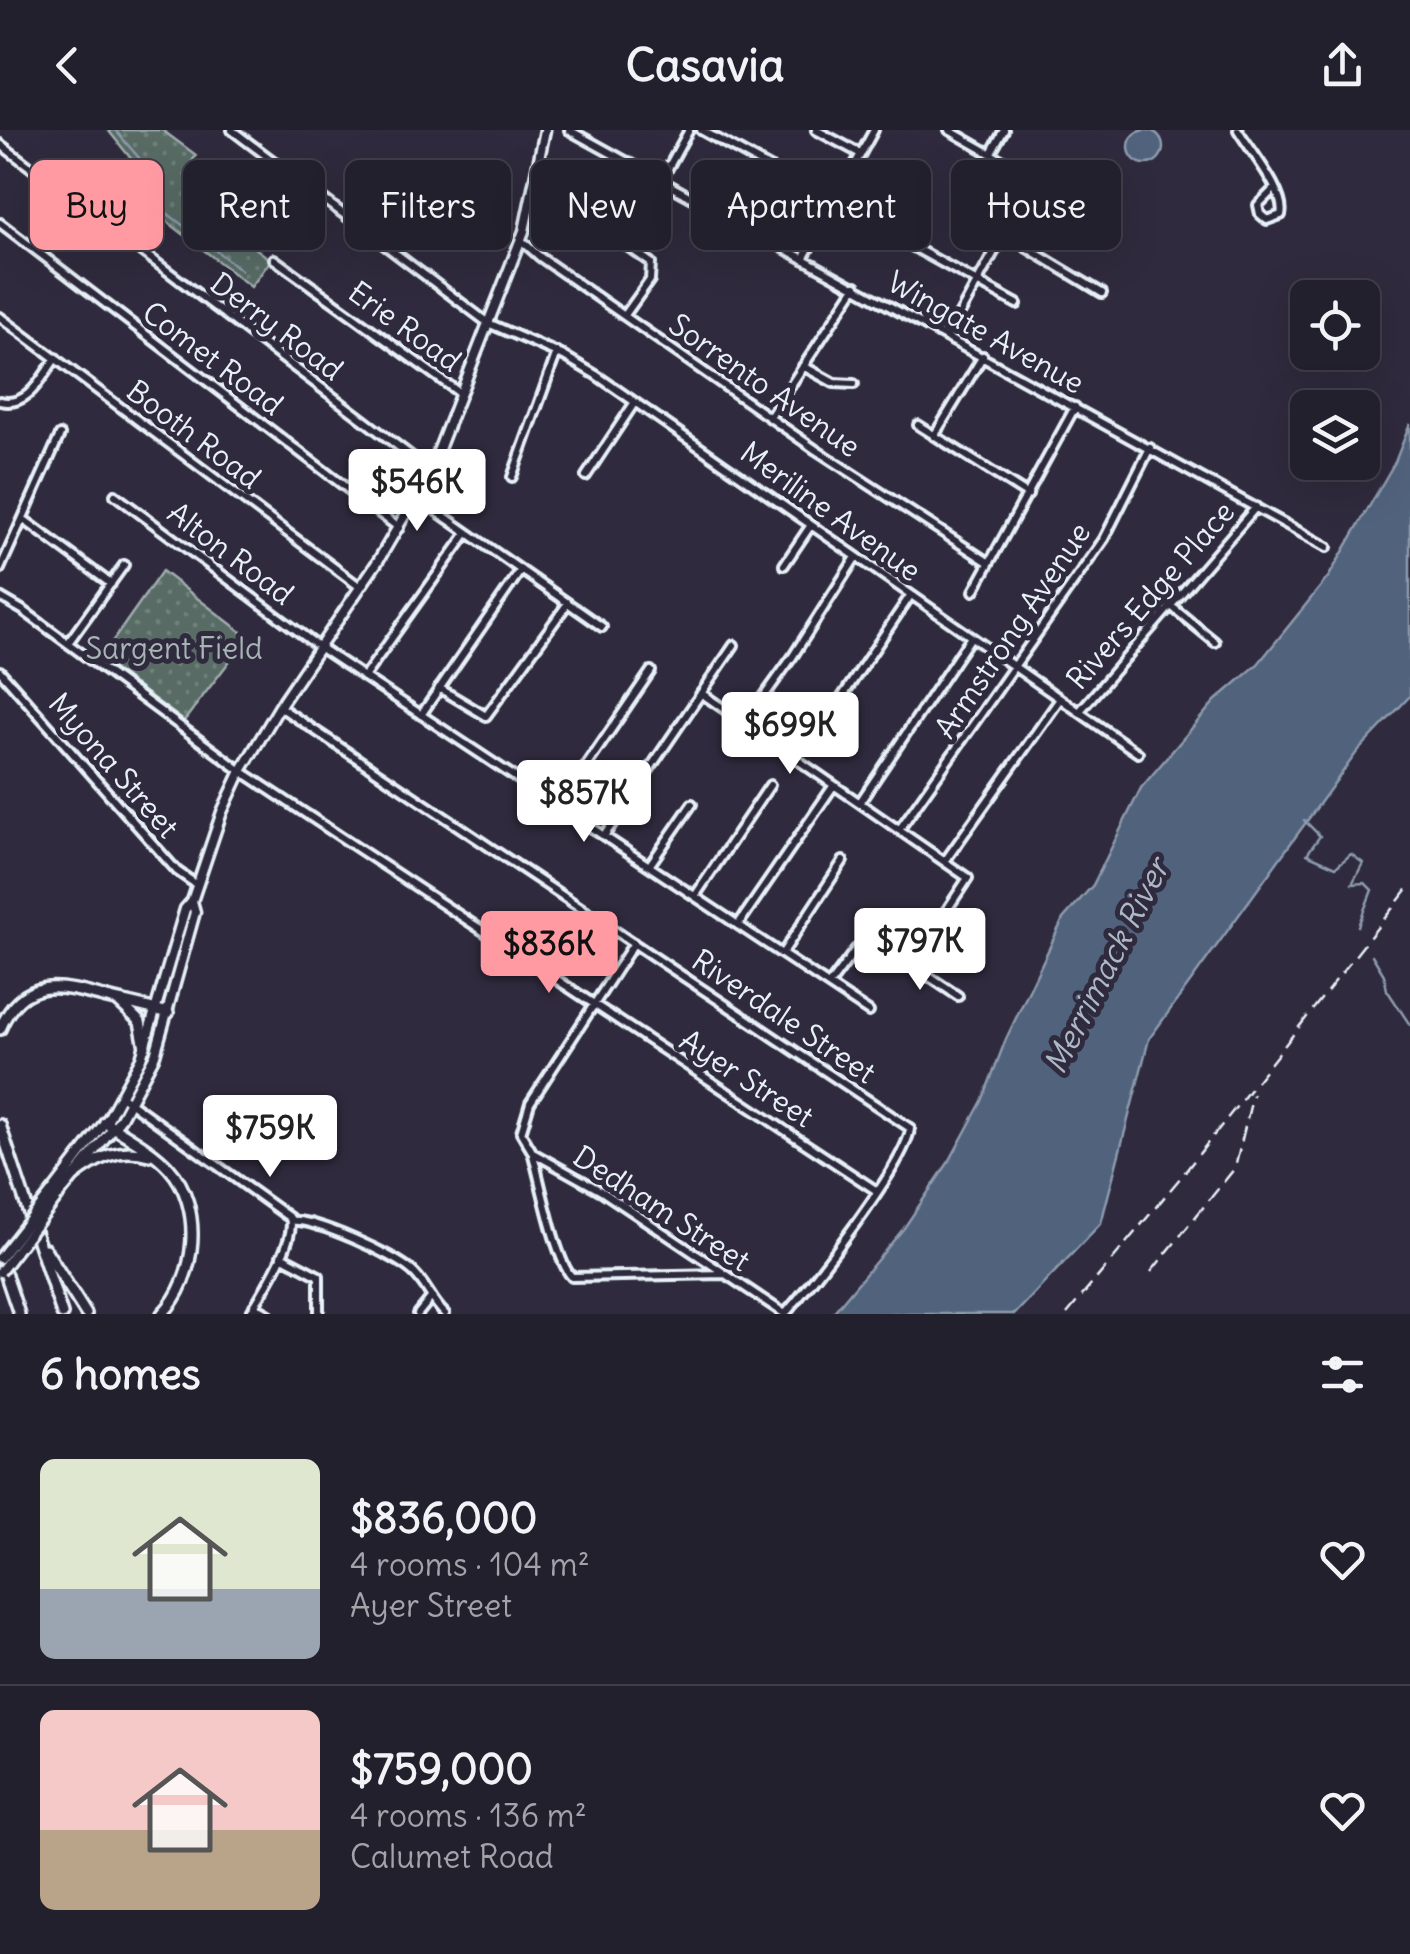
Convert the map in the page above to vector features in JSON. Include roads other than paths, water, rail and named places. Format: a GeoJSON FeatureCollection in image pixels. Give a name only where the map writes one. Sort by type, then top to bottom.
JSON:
{"type":"FeatureCollection","features":[{"type":"Feature","properties":{"kind":"highway"},"geometry":{"type":"LineString","coordinates":[[0,1029],[18,1001],[45,987],[69,988],[168,1013]]}},
{"type":"Feature","properties":{"kind":"highway"},"geometry":{"type":"LineString","coordinates":[[118,1000],[140,1022],[145,1047]]}},
{"type":"Feature","properties":{"kind":"highway"},"geometry":{"type":"LineString","coordinates":[[0,1125],[62,1314]]}},
{"type":"Feature","properties":{"kind":"highway"},"geometry":{"type":"LineString","coordinates":[[109,1125],[172,1171],[181,1186],[191,1227],[186,1274],[162,1314]]}},
{"type":"Feature","properties":{"kind":"highway"},"geometry":{"type":"LineString","coordinates":[[74,1176],[98,1160],[120,1152],[155,1157]]}},
{"type":"Feature","properties":{"kind":"highway"},"geometry":{"type":"LineString","coordinates":[[36,1234],[86,1314]]}},
{"type":"Feature","properties":{"kind":"highway"},"geometry":{"type":"LineString","coordinates":[[0,1257],[19,1314]]}},
{"type":"Feature","properties":{"kind":"main road"},"geometry":{"type":"LineString","coordinates":[[539,160],[544,130]]}},
{"type":"Feature","properties":{"kind":"main road"},"geometry":{"type":"LineString","coordinates":[[0,1257],[74,1176],[109,1125],[145,1047],[185,908],[192,901],[222,812],[241,771],[280,707],[418,498],[521,240],[531,201]]}},
{"type":"Feature","properties":{"kind":"main road"},"geometry":{"type":"LineString","coordinates":[[0,1272],[58,1191],[130,1103],[154,1055],[168,1013],[194,912],[192,901]]}},
{"type":"Feature","properties":{"kind":"street","name":"Meriline Avenue"},"geometry":{"type":"LineString","coordinates":[[232,130],[488,323],[557,352],[635,402],[1138,754]]}},
{"type":"Feature","properties":{"kind":"street","name":"Wingate Avenue"},"geometry":{"type":"LineString","coordinates":[[569,130],[623,160]]}},
{"type":"Feature","properties":{"kind":"street"},"geometry":{"type":"LineString","coordinates":[[671,163],[689,130]]}},
{"type":"Feature","properties":{"kind":"street"},"geometry":{"type":"LineString","coordinates":[[701,130],[756,160]]}},
{"type":"Feature","properties":{"kind":"street"},"geometry":{"type":"LineString","coordinates":[[816,130],[861,154]]}},
{"type":"Feature","properties":{"kind":"street"},"geometry":{"type":"LineString","coordinates":[[858,160],[874,130]]}},
{"type":"Feature","properties":{"kind":"street"},"geometry":{"type":"LineString","coordinates":[[949,130],[1001,160]]}},
{"type":"Feature","properties":{"kind":"street"},"geometry":{"type":"LineString","coordinates":[[991,153],[1004,130]]}},
{"type":"Feature","properties":{"kind":"street"},"geometry":{"type":"LineString","coordinates":[[1238,130],[1275,188],[1283,209],[1278,218],[1269,220],[1260,214],[1258,205],[1275,188]]}},
{"type":"Feature","properties":{"kind":"street","name":"Derry Road"},"geometry":{"type":"LineString","coordinates":[[0,144],[431,471]]}},
{"type":"Feature","properties":{"kind":"street","name":"Wingate Avenue"},"geometry":{"type":"LineString","coordinates":[[671,186],[1327,546]]}},
{"type":"Feature","properties":{"kind":"street","name":"Comet Road"},"geometry":{"type":"LineString","coordinates":[[0,223],[399,528]]}},
{"type":"Feature","properties":{"kind":"street","name":"Sorrento Avenue"},"geometry":{"type":"LineString","coordinates":[[521,240],[770,417],[988,562]]}},
{"type":"Feature","properties":{"kind":"street"},"geometry":{"type":"LineString","coordinates":[[625,315],[650,280],[650,263],[632,250]]}},
{"type":"Feature","properties":{"kind":"street"},"geometry":{"type":"LineString","coordinates":[[803,259],[808,250]]}},
{"type":"Feature","properties":{"kind":"street"},"geometry":{"type":"LineString","coordinates":[[919,250],[1017,304]]}},
{"type":"Feature","properties":{"kind":"street"},"geometry":{"type":"LineString","coordinates":[[947,337],[995,250]]}},
{"type":"Feature","properties":{"kind":"street"},"geometry":{"type":"LineString","coordinates":[[1031,250],[1102,293]]}},
{"type":"Feature","properties":{"kind":"street","name":"Erie Road"},"geometry":{"type":"LineString","coordinates":[[274,258],[461,394]]}},
{"type":"Feature","properties":{"kind":"street"},"geometry":{"type":"LineString","coordinates":[[770,417],[856,286]]}},
{"type":"Feature","properties":{"kind":"street","name":"Booth Road"},"geometry":{"type":"LineString","coordinates":[[0,317],[360,587]]}},
{"type":"Feature","properties":{"kind":"street"},"geometry":{"type":"LineString","coordinates":[[512,476],[557,352]]}},
{"type":"Feature","properties":{"kind":"street"},"geometry":{"type":"LineString","coordinates":[[934,436],[983,356]]}},
{"type":"Feature","properties":{"kind":"street"},"geometry":{"type":"LineString","coordinates":[[0,401],[15,404],[24,399],[56,358]]}},
{"type":"Feature","properties":{"kind":"street"},"geometry":{"type":"LineString","coordinates":[[803,366],[834,383],[854,384]]}},
{"type":"Feature","properties":{"kind":"street"},"geometry":{"type":"LineString","coordinates":[[586,476],[635,402]]}},
{"type":"Feature","properties":{"kind":"street"},"geometry":{"type":"LineString","coordinates":[[974,591],[1075,408]]}},
{"type":"Feature","properties":{"kind":"street"},"geometry":{"type":"LineString","coordinates":[[918,426],[1028,494]]}},
{"type":"Feature","properties":{"kind":"street"},"geometry":{"type":"LineString","coordinates":[[0,569],[60,435]]}},
{"type":"Feature","properties":{"kind":"street","name":"Armstrong Avenue"},"geometry":{"type":"LineString","coordinates":[[899,830],[1104,538],[1150,448]]}},
{"type":"Feature","properties":{"kind":"street","name":"Alton Road"},"geometry":{"type":"LineString","coordinates":[[115,495],[319,648],[869,1012]]}},
{"type":"Feature","properties":{"kind":"street"},"geometry":{"type":"LineString","coordinates":[[418,498],[602,627]]}},
{"type":"Feature","properties":{"kind":"street","name":"Rivers Edge Place"},"geometry":{"type":"LineString","coordinates":[[1079,712],[1256,507]]}},
{"type":"Feature","properties":{"kind":"street"},"geometry":{"type":"LineString","coordinates":[[22,519],[110,584]]}},
{"type":"Feature","properties":{"kind":"street"},"geometry":{"type":"LineString","coordinates":[[784,565],[811,525]]}},
{"type":"Feature","properties":{"kind":"street"},"geometry":{"type":"LineString","coordinates":[[364,677],[466,533]]}},
{"type":"Feature","properties":{"kind":"street"},"geometry":{"type":"LineString","coordinates":[[745,724],[856,557]]}},
{"type":"Feature","properties":{"kind":"street"},"geometry":{"type":"LineString","coordinates":[[68,643],[124,565]]}},
{"type":"Feature","properties":{"kind":"street"},"geometry":{"type":"LineString","coordinates":[[421,715],[521,570]]}},
{"type":"Feature","properties":{"kind":"street"},"geometry":{"type":"LineString","coordinates":[[836,706],[910,596]]}},
{"type":"Feature","properties":{"kind":"street","name":"Ayer Street"},"geometry":{"type":"LineString","coordinates":[[0,597],[241,771],[876,1191]]}},
{"type":"Feature","properties":{"kind":"street"},"geometry":{"type":"LineString","coordinates":[[438,688],[486,716],[568,602]]}},
{"type":"Feature","properties":{"kind":"street"},"geometry":{"type":"LineString","coordinates":[[1171,606],[1215,642]]}},
{"type":"Feature","properties":{"kind":"street"},"geometry":{"type":"LineString","coordinates":[[860,803],[971,637]]}},
{"type":"Feature","properties":{"kind":"street"},"geometry":{"type":"LineString","coordinates":[[604,836],[734,645]]}},
{"type":"Feature","properties":{"kind":"street","name":"Myona Street"},"geometry":{"type":"LineString","coordinates":[[0,670],[176,871],[197,885]]}},
{"type":"Feature","properties":{"kind":"street"},"geometry":{"type":"LineString","coordinates":[[558,806],[651,671]]}},
{"type":"Feature","properties":{"kind":"street"},"geometry":{"type":"LineString","coordinates":[[702,694],[968,878],[918,950],[915,963],[921,972],[958,996]]}},
{"type":"Feature","properties":{"kind":"street"},"geometry":{"type":"LineString","coordinates":[[945,862],[1060,699]]}},
{"type":"Feature","properties":{"kind":"street","name":"Riverdale Street"},"geometry":{"type":"LineString","coordinates":[[280,707],[896,1118],[911,1132],[876,1191]]}},
{"type":"Feature","properties":{"kind":"street"},"geometry":{"type":"LineString","coordinates":[[738,925],[834,785]]}},
{"type":"Feature","properties":{"kind":"street"},"geometry":{"type":"LineString","coordinates":[[694,896],[770,786]]}},
{"type":"Feature","properties":{"kind":"street"},"geometry":{"type":"LineString","coordinates":[[649,866],[692,804]]}},
{"type":"Feature","properties":{"kind":"street"},"geometry":{"type":"LineString","coordinates":[[782,954],[842,861]]}},
{"type":"Feature","properties":{"kind":"street"},"geometry":{"type":"LineString","coordinates":[[594,1004],[634,943]]}},
{"type":"Feature","properties":{"kind":"street"},"geometry":{"type":"LineString","coordinates":[[829,985],[856,948]]}},
{"type":"Feature","properties":{"kind":"street","name":"Dedham Street"},"geometry":{"type":"LineString","coordinates":[[594,1004],[530,1104],[522,1135],[533,1154],[602,1192],[785,1314]]}},
{"type":"Feature","properties":{"kind":"street"},"geometry":{"type":"LineString","coordinates":[[120,1096],[291,1220],[317,1224],[400,1262],[416,1275],[430,1299],[445,1314]]}},
{"type":"Feature","properties":{"kind":"street"},"geometry":{"type":"LineString","coordinates":[[533,1154],[560,1255],[572,1277],[725,1274]]}},
{"type":"Feature","properties":{"kind":"street"},"geometry":{"type":"LineString","coordinates":[[785,1314],[813,1283],[876,1191]]}},
{"type":"Feature","properties":{"kind":"street"},"geometry":{"type":"LineString","coordinates":[[268,1314],[252,1310],[281,1256],[291,1232],[291,1220]]}},
{"type":"Feature","properties":{"kind":"street"},"geometry":{"type":"LineString","coordinates":[[281,1256],[319,1276],[319,1314]]}},
{"type":"Feature","properties":{"kind":"street"},"geometry":{"type":"LineString","coordinates":[[418,1314],[430,1299]]}},
{"type":"Feature","properties":{"kind":"water"},"geometry":{"type":"Polygon","coordinates":[[[1146,130],[1158,135],[1163,147],[1158,159],[1146,164],[1134,159],[1129,147],[1134,135],[1146,130]]]}},
{"type":"Feature","properties":{"kind":"water","name":"Merrimack River"},"geometry":{"type":"Polygon","coordinates":[[[1410,424],[1410,696],[1357,752],[1149,1039],[1101,1223],[1015,1314],[832,1314],[904,1228],[950,1160],[982,1101],[1006,1039],[1063,919],[1093,885],[1141,788],[1215,701],[1258,664],[1329,576],[1395,462],[1410,424]]]}},
{"type":"Feature","properties":{"kind":"waterway"},"geometry":{"type":"LineString","coordinates":[[115,130],[146,166],[163,210],[241,270]]}},
{"type":"Feature","properties":{"kind":"waterway"},"geometry":{"type":"LineString","coordinates":[[1304,820],[1320,836],[1307,854],[1336,867],[1351,854],[1363,863],[1352,884],[1365,883],[1372,890],[1358,926]]}},
{"type":"Feature","properties":{"kind":"waterway"},"geometry":{"type":"LineString","coordinates":[[1372,955],[1384,975],[1387,990],[1410,1025]]}},
{"type":"Feature","properties":{"kind":"railway"},"geometry":{"type":"LineString","coordinates":[[1067,1314],[1181,1177],[1410,886]]}},
{"type":"Feature","properties":{"kind":"railway"},"geometry":{"type":"LineString","coordinates":[[1151,1272],[1235,1168],[1253,1094]]}},
{"type":"Feature","properties":{"kind":"park label","name":"Sargent Field"},"geometry":{"type":"Point","coordinates":[174,648]}}]}
